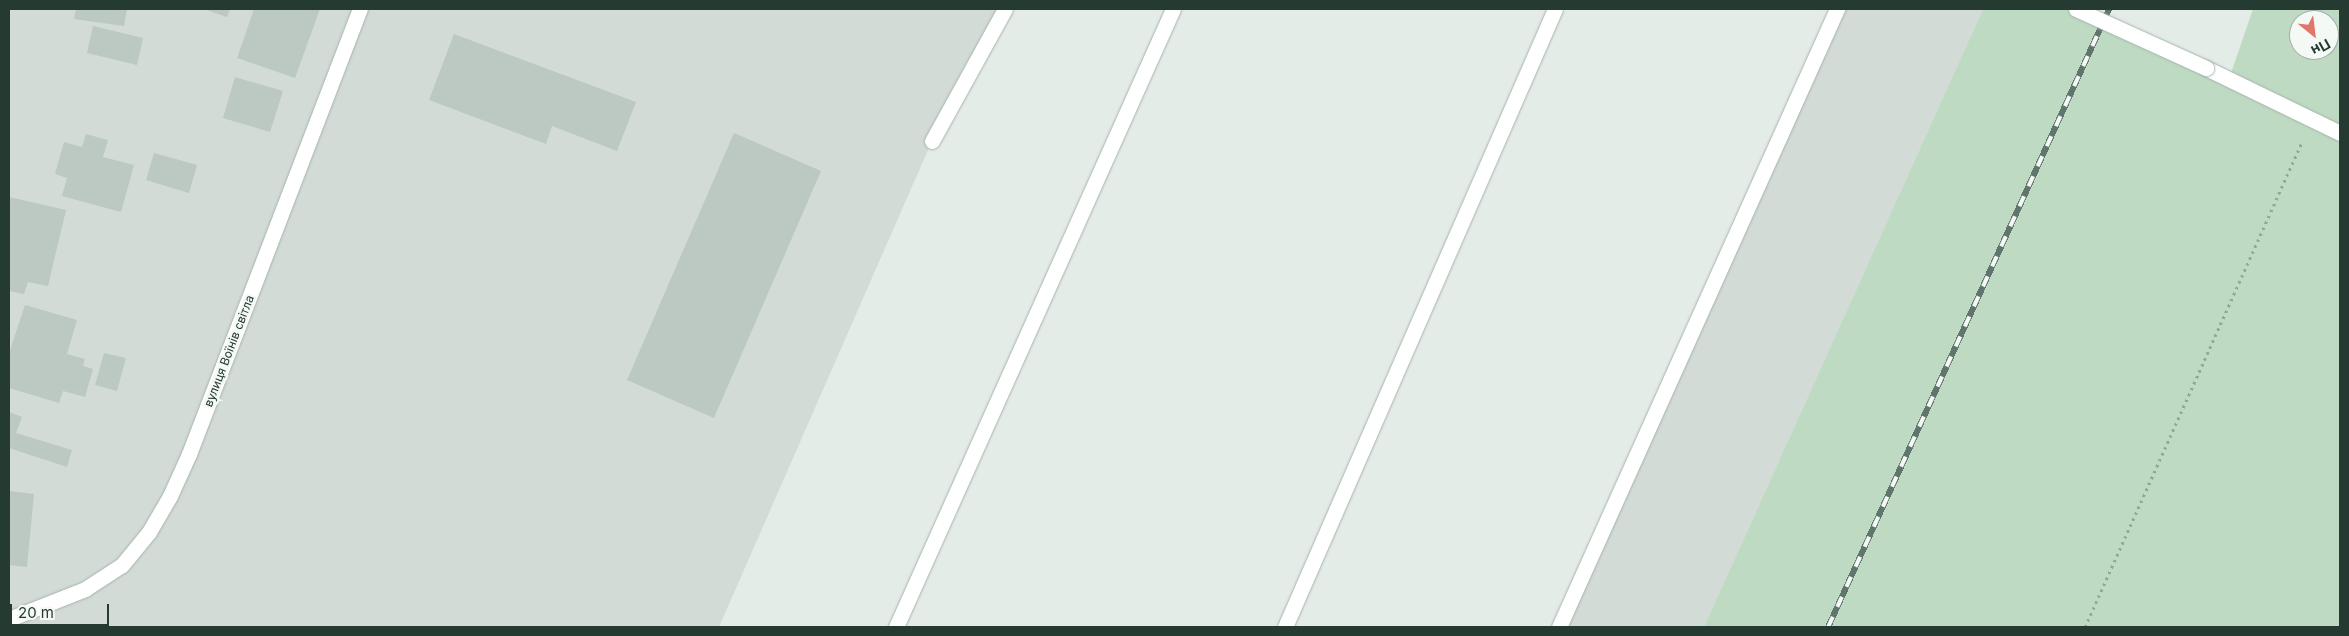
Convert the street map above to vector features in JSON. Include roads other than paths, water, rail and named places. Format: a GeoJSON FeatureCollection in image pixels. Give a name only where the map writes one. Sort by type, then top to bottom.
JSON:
{"type":"FeatureCollection","features":[{"type":"Feature","properties":{"kind":"street","name":"вулиця Воїнів світла"},"geometry":{"type":"LineString","coordinates":[[9,619],[85,589],[122,565],[149,532],[170,496],[190,454],[360,9]]}},
{"type":"Feature","properties":{"kind":"street"},"geometry":{"type":"LineString","coordinates":[[932,141],[1005,9]]}},
{"type":"Feature","properties":{"kind":"street"},"geometry":{"type":"LineString","coordinates":[[896,627],[1173,9]]}},
{"type":"Feature","properties":{"kind":"street"},"geometry":{"type":"LineString","coordinates":[[1285,627],[1555,9]]}},
{"type":"Feature","properties":{"kind":"street"},"geometry":{"type":"LineString","coordinates":[[1559,627],[1837,9]]}},
{"type":"Feature","properties":{"kind":"street"},"geometry":{"type":"LineString","coordinates":[[2076,9],[2206,68],[2340,133]]}},
{"type":"Feature","properties":{"kind":"railway"},"geometry":{"type":"LineString","coordinates":[[1828,627],[2109,9]]}}]}
